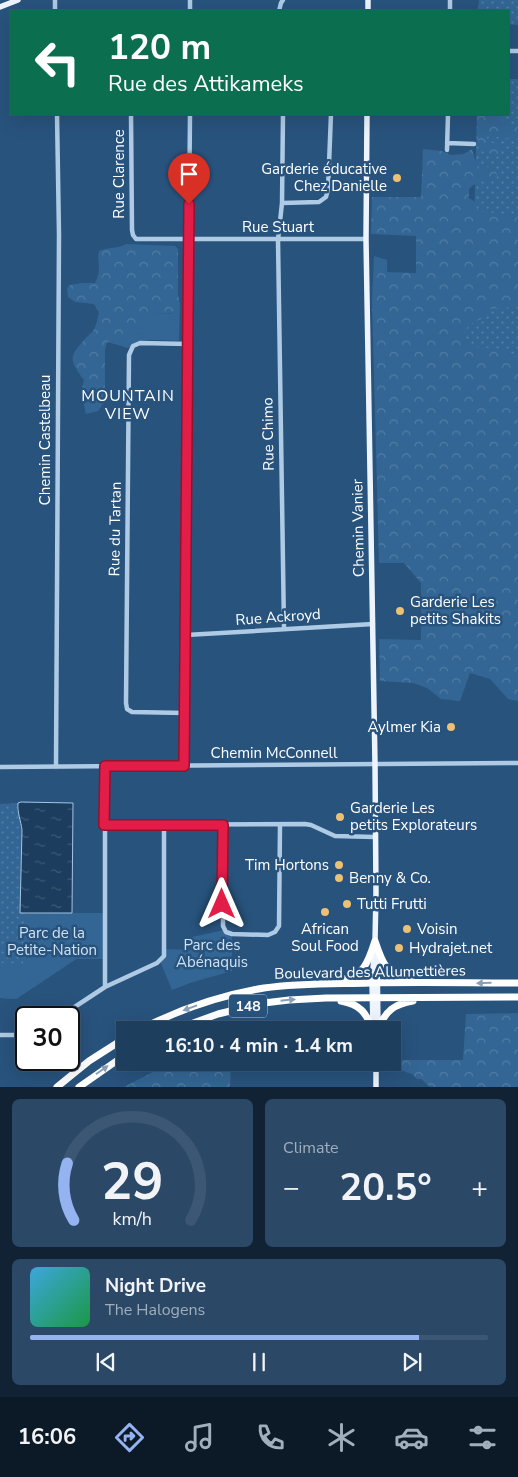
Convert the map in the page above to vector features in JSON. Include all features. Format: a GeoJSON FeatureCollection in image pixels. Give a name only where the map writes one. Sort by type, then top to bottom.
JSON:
{"type":"FeatureCollection","features":[{"type":"Feature","properties":{"kind":"highway"},"geometry":{"type":"LineString","coordinates":[[375,941],[384,964],[396,976],[404,979],[450,984]]}},
{"type":"Feature","properties":{"kind":"highway"},"geometry":{"type":"LineString","coordinates":[[322,984],[357,975],[370,960],[375,941]]}},
{"type":"Feature","properties":{"kind":"highway","name":"Boulevard des Allumettières"},"geometry":{"type":"LineString","coordinates":[[159,1021],[189,1008],[233,994],[278,987],[376,983],[518,983]]}},
{"type":"Feature","properties":{"kind":"highway"},"geometry":{"type":"LineString","coordinates":[[381,1021],[386,1014],[398,1004],[448,997]]}},
{"type":"Feature","properties":{"kind":"highway","name":"Boulevard des Allumettières"},"geometry":{"type":"LineString","coordinates":[[198,1021],[242,1008],[289,1000],[326,998],[518,997]]}},
{"type":"Feature","properties":{"kind":"highway"},"geometry":{"type":"LineString","coordinates":[[326,998],[358,1006],[371,1021]]}},
{"type":"Feature","properties":{"kind":"highway"},"geometry":{"type":"LineString","coordinates":[[57,1087],[85,1064],[116,1044]]}},
{"type":"Feature","properties":{"kind":"highway"},"geometry":{"type":"LineString","coordinates":[[79,1087],[116,1061]]}},
{"type":"Feature","properties":{"kind":"main road"},"geometry":{"type":"LineString","coordinates":[[0,6],[18,0]]}},
{"type":"Feature","properties":{"kind":"main road","name":"Chemin Vanier"},"geometry":{"type":"LineString","coordinates":[[367,115],[366,239],[375,764],[376,1021]]}},
{"type":"Feature","properties":{"kind":"main road"},"geometry":{"type":"LineString","coordinates":[[376,1071],[376,1087]]}},
{"type":"Feature","properties":{"kind":"street","name":"Chemin Castelbeau"},"geometry":{"type":"LineString","coordinates":[[56,115],[59,235],[56,766]]}},
{"type":"Feature","properties":{"kind":"street","name":"Rue Clarence"},"geometry":{"type":"LineString","coordinates":[[131,115],[133,235],[139,239],[189,240]]}},
{"type":"Feature","properties":{"kind":"street"},"geometry":{"type":"LineString","coordinates":[[184,766],[190,115]]}},
{"type":"Feature","properties":{"kind":"street","name":"Rue Chimo"},"geometry":{"type":"LineString","coordinates":[[283,115],[282,203],[278,240],[284,628]]}},
{"type":"Feature","properties":{"kind":"street"},"geometry":{"type":"LineString","coordinates":[[282,203],[319,202],[326,198],[328,189],[330,115]]}},
{"type":"Feature","properties":{"kind":"street"},"geometry":{"type":"LineString","coordinates":[[447,150],[448,115]]}},
{"type":"Feature","properties":{"kind":"street"},"geometry":{"type":"LineString","coordinates":[[447,143],[474,144]]}},
{"type":"Feature","properties":{"kind":"street","name":"Rue Stuart"},"geometry":{"type":"LineString","coordinates":[[189,240],[366,239]]}},
{"type":"Feature","properties":{"kind":"street","name":"Rue du Tartan"},"geometry":{"type":"LineString","coordinates":[[185,713],[136,713],[129,711],[126,707],[126,684],[130,351],[140,343],[188,344]]}},
{"type":"Feature","properties":{"kind":"street","name":"Rue Ackroyd"},"geometry":{"type":"LineString","coordinates":[[186,635],[372,624]]}},
{"type":"Feature","properties":{"kind":"street","name":"Chemin McConnell"},"geometry":{"type":"LineString","coordinates":[[0,766],[518,763]]}},
{"type":"Feature","properties":{"kind":"street"},"geometry":{"type":"LineString","coordinates":[[105,766],[105,987]]}},
{"type":"Feature","properties":{"kind":"street"},"geometry":{"type":"LineString","coordinates":[[104,825],[311,825],[335,836],[375,837]]}},
{"type":"Feature","properties":{"kind":"street"},"geometry":{"type":"LineString","coordinates":[[76,1006],[105,987],[157,963],[164,956],[164,825]]}},
{"type":"Feature","properties":{"kind":"street"},"geometry":{"type":"LineString","coordinates":[[223,825],[223,926],[226,932],[232,934],[268,935],[275,932],[280,922],[280,825]]}},
{"type":"Feature","properties":{"kind":"street"},"geometry":{"type":"LineString","coordinates":[[0,1035],[15,1035]]}},
{"type":"Feature","properties":{"kind":"green space"},"geometry":{"type":"Polygon","coordinates":[[[479,0],[518,0],[518,25],[509,24],[509,10],[478,10],[479,0]]]}},
{"type":"Feature","properties":{"kind":"green space"},"geometry":{"type":"Polygon","coordinates":[[[509,79],[518,79],[518,540],[443,375],[474,219],[477,115],[509,115],[509,79]]]}},
{"type":"Feature","properties":{"kind":"green space"},"geometry":{"type":"Polygon","coordinates":[[[477,115],[496,115],[513,126],[518,126],[518,138],[509,139],[488,135],[487,141],[502,148],[498,157],[480,150],[477,115]]]}},
{"type":"Feature","properties":{"kind":"green space"},"geometry":{"type":"Polygon","coordinates":[[[423,149],[442,151],[451,155],[464,154],[472,149],[478,169],[487,167],[496,169],[497,178],[482,181],[472,186],[469,189],[469,198],[474,201],[478,211],[517,216],[518,218],[518,307],[489,309],[481,319],[469,325],[463,335],[474,346],[499,349],[518,357],[518,701],[508,699],[490,679],[470,673],[460,701],[441,699],[427,688],[413,683],[380,681],[379,639],[421,640],[421,583],[404,563],[379,563],[372,300],[374,256],[387,260],[387,272],[416,273],[416,236],[371,234],[372,197],[421,197],[423,149]]]}},
{"type":"Feature","properties":{"kind":"green space"},"geometry":{"type":"Polygon","coordinates":[[[126,244],[175,246],[178,249],[179,307],[174,312],[154,313],[142,323],[141,331],[124,342],[107,342],[105,350],[105,401],[98,411],[86,414],[81,392],[84,380],[75,367],[73,358],[77,349],[94,330],[99,312],[94,304],[75,302],[68,297],[67,288],[70,285],[95,283],[99,273],[99,251],[126,244]]]}},
{"type":"Feature","properties":{"kind":"green space"},"geometry":{"type":"Polygon","coordinates":[[[180,301],[179,341],[145,341],[133,344],[128,348],[107,342],[124,341],[141,331],[141,315],[173,313],[180,301]]]}},
{"type":"Feature","properties":{"kind":"green space"},"geometry":{"type":"Polygon","coordinates":[[[18,803],[17,809],[21,819],[25,914],[100,913],[100,959],[76,959],[16,999],[0,998],[0,804],[18,803]]]}},
{"type":"Feature","properties":{"kind":"green space","name":"Parc de la Petite-Nation"},"geometry":{"type":"Polygon","coordinates":[[[104,913],[105,959],[76,959],[16,999],[0,998],[0,963],[23,964],[25,914],[104,913]]]}},
{"type":"Feature","properties":{"kind":"green space","name":"Parc des Abénaquis"},"geometry":{"type":"Polygon","coordinates":[[[224,930],[232,934],[232,971],[172,990],[160,961],[164,949],[192,950],[192,937],[224,930]]]}},
{"type":"Feature","properties":{"kind":"green space"},"geometry":{"type":"Polygon","coordinates":[[[518,1013],[518,1087],[430,1087],[421,1079],[417,1079],[412,1074],[401,1070],[401,1060],[463,1060],[466,1014],[518,1013]]]}},
{"type":"Feature","properties":{"kind":"green space"},"geometry":{"type":"Polygon","coordinates":[[[155,1071],[231,1071],[230,1087],[124,1087],[155,1071]]]}},
{"type":"Feature","properties":{"kind":"water"},"geometry":{"type":"Polygon","coordinates":[[[18,803],[73,803],[72,913],[20,913],[22,830],[18,803]]]}},
{"type":"Feature","properties":{"kind":"place","name":"Garderie éducative Chez Danielle"},"geometry":{"type":"Point","coordinates":[397,178]}},
{"type":"Feature","properties":{"kind":"place","name":"Garderie Les petits Shakits"},"geometry":{"type":"Point","coordinates":[400,611]}},
{"type":"Feature","properties":{"kind":"place","name":"Aylmer Kia"},"geometry":{"type":"Point","coordinates":[451,727]}},
{"type":"Feature","properties":{"kind":"place","name":"Garderie Les petits Explorateurs"},"geometry":{"type":"Point","coordinates":[340,817]}},
{"type":"Feature","properties":{"kind":"place","name":"Tim Hortons"},"geometry":{"type":"Point","coordinates":[339,865]}},
{"type":"Feature","properties":{"kind":"place","name":"Benny & Co."},"geometry":{"type":"Point","coordinates":[339,878]}},
{"type":"Feature","properties":{"kind":"place","name":"Tutti Frutti"},"geometry":{"type":"Point","coordinates":[347,904]}},
{"type":"Feature","properties":{"kind":"place","name":"African Soul Food"},"geometry":{"type":"Point","coordinates":[325,912]}},
{"type":"Feature","properties":{"kind":"place","name":"Voisin"},"geometry":{"type":"Point","coordinates":[407,929]}},
{"type":"Feature","properties":{"kind":"place","name":"Hydrajet.net"},"geometry":{"type":"Point","coordinates":[399,948]}},
{"type":"Feature","properties":{"kind":"district","name":"MOUNTAIN VIEW"},"geometry":{"type":"Point","coordinates":[128,404]}},
{"type":"Feature","properties":{"kind":"route"},"geometry":{"type":"LineString","coordinates":[[189,204],[184,766],[105,766],[104,825],[223,825],[222,904]]}}]}
